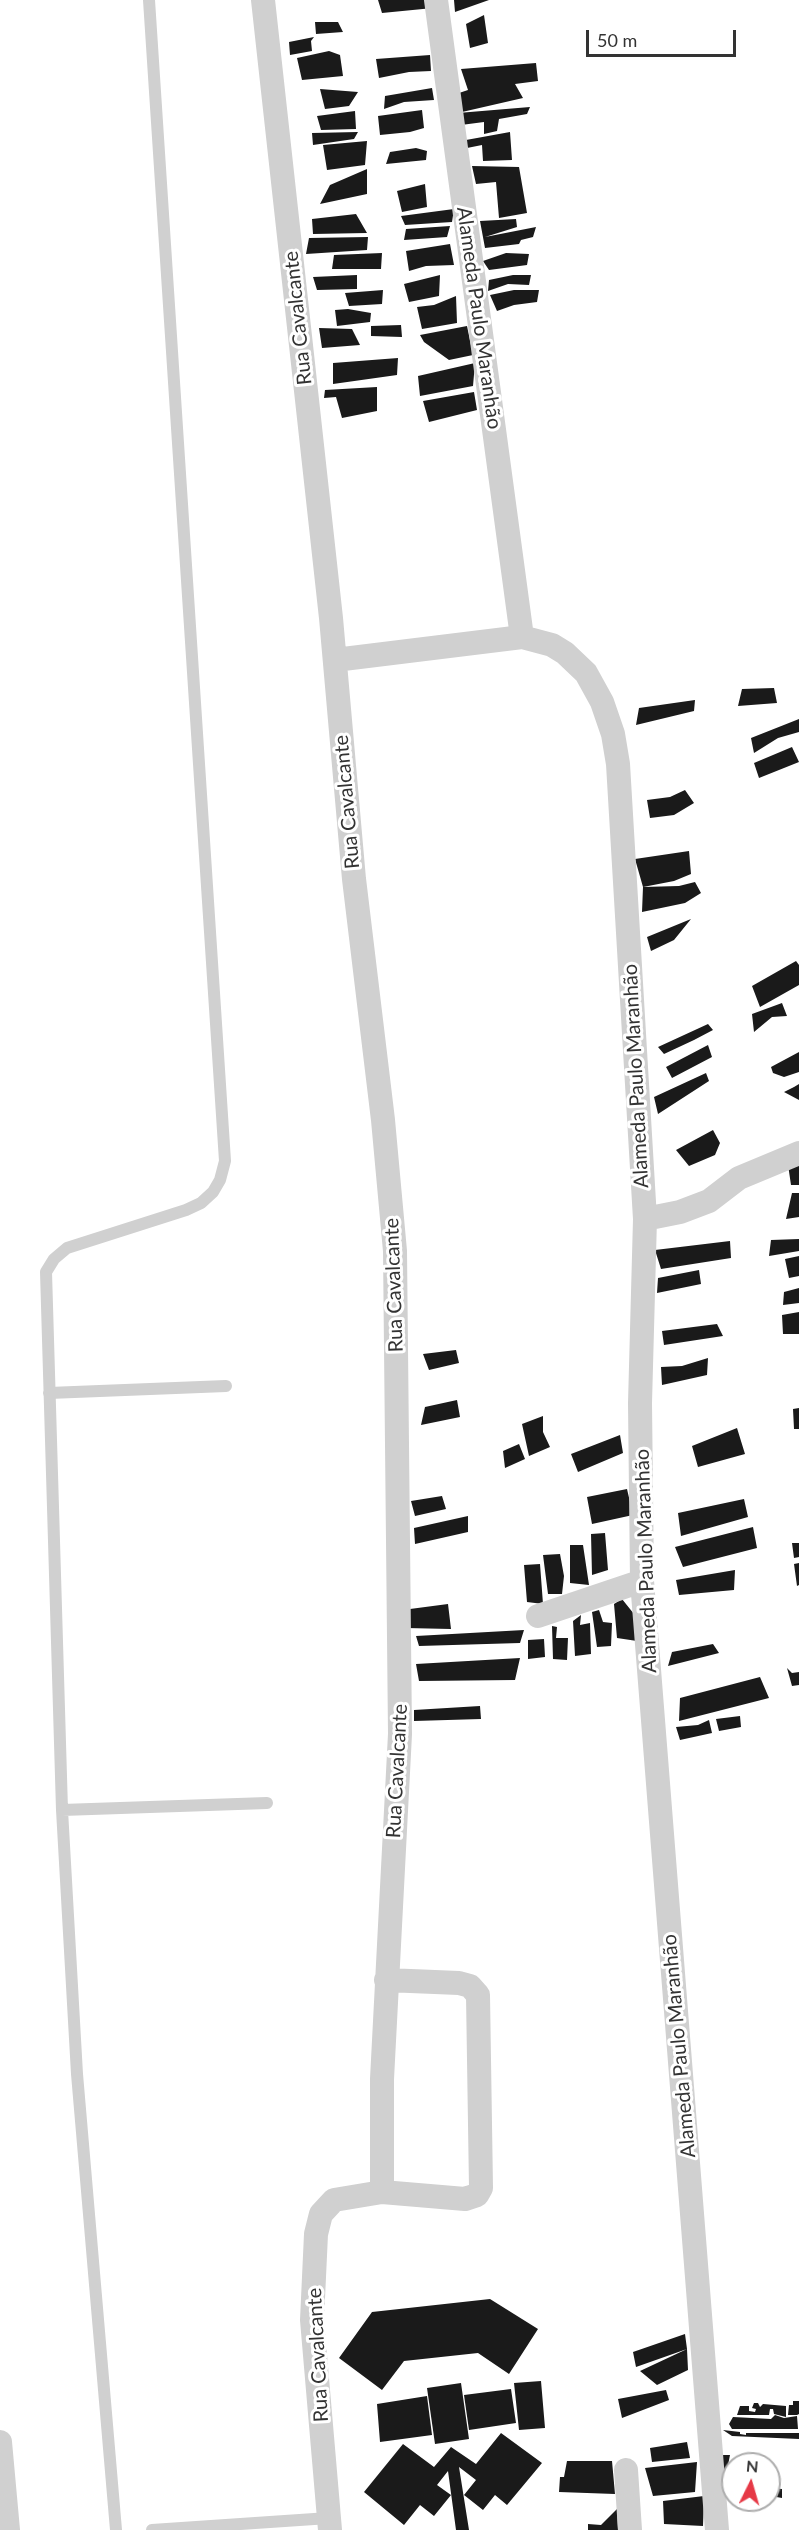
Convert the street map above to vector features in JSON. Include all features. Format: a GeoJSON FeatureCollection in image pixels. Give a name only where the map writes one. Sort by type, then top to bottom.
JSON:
{"type":"FeatureCollection","features":[{"type":"Feature","properties":{"kind":"street","name":"Rua Cavalcante"},"geometry":{"type":"LineString","coordinates":[[263,0],[335,660],[354,879],[383,1120],[395,1251],[400,1734],[382,2079],[382,2192],[334,2200],[321,2214],[316,2234],[312,2320],[329,2524]]}},
{"type":"Feature","properties":{"kind":"street","name":"Alameda Paulo Maranhão"},"geometry":{"type":"LineString","coordinates":[[436,0],[522,637]]}},
{"type":"Feature","properties":{"kind":"street","name":"Alameda Paulo Maranhão"},"geometry":{"type":"LineString","coordinates":[[335,660],[522,637],[552,645],[565,653],[586,673],[602,702],[613,734],[618,764],[645,1219],[640,1403],[642,1581],[717,2530]]}},
{"type":"Feature","properties":{"kind":"street"},"geometry":{"type":"LineString","coordinates":[[645,1219],[681,1212],[709,1201],[739,1178],[799,1153]]}},
{"type":"Feature","properties":{"kind":"street"},"geometry":{"type":"LineString","coordinates":[[538,1616],[642,1581]]}},
{"type":"Feature","properties":{"kind":"street"},"geometry":{"type":"LineString","coordinates":[[382,2192],[465,2199],[477,2195],[481,2188],[478,1995],[470,1986],[459,1983],[386,1980]]}},
{"type":"Feature","properties":{"kind":"street"},"geometry":{"type":"LineString","coordinates":[[0,2442],[8,2530]]}},
{"type":"Feature","properties":{"kind":"street"},"geometry":{"type":"LineString","coordinates":[[626,2470],[630,2530]]}},
{"type":"Feature","properties":{"kind":"lane"},"geometry":{"type":"LineString","coordinates":[[116,2530],[77,2074],[62,1810],[46,1272],[54,1259],[67,1248],[186,1210],[201,1203],[213,1192],[220,1180],[225,1161],[149,0]]}},
{"type":"Feature","properties":{"kind":"lane"},"geometry":{"type":"LineString","coordinates":[[49,1393],[226,1386]]}},
{"type":"Feature","properties":{"kind":"lane"},"geometry":{"type":"LineString","coordinates":[[62,1810],[267,1803]]}},
{"type":"Feature","properties":{"kind":"lane"},"geometry":{"type":"LineString","coordinates":[[152,2530],[329,2524]]}},
{"type":"Feature","properties":{"kind":"building"},"geometry":{"type":"Polygon","coordinates":[[[378,0],[426,0],[433,8],[382,13],[378,0]]]}},
{"type":"Feature","properties":{"kind":"building"},"geometry":{"type":"Polygon","coordinates":[[[454,0],[489,0],[455,12],[454,0]]]}},
{"type":"Feature","properties":{"kind":"building"},"geometry":{"type":"Polygon","coordinates":[[[484,15],[488,43],[470,48],[466,24],[484,15]]]}},
{"type":"Feature","properties":{"kind":"building"},"geometry":{"type":"Polygon","coordinates":[[[315,22],[338,22],[343,32],[316,34],[315,22]]]}},
{"type":"Feature","properties":{"kind":"building"},"geometry":{"type":"Polygon","coordinates":[[[314,37],[311,41],[312,51],[290,55],[289,42],[314,37]]]}},
{"type":"Feature","properties":{"kind":"building"},"geometry":{"type":"Polygon","coordinates":[[[329,51],[340,55],[343,76],[302,80],[297,58],[329,51]]]}},
{"type":"Feature","properties":{"kind":"building"},"geometry":{"type":"Polygon","coordinates":[[[430,55],[431,71],[409,72],[379,78],[376,59],[430,55]]]}},
{"type":"Feature","properties":{"kind":"building"},"geometry":{"type":"Polygon","coordinates":[[[536,63],[538,81],[515,84],[523,98],[462,112],[459,93],[468,90],[461,69],[536,63]]]}},
{"type":"Feature","properties":{"kind":"building"},"geometry":{"type":"Polygon","coordinates":[[[432,88],[434,100],[404,102],[384,109],[385,96],[432,88]]]}},
{"type":"Feature","properties":{"kind":"building"},"geometry":{"type":"Polygon","coordinates":[[[320,89],[358,92],[349,106],[325,109],[320,89]]]}},
{"type":"Feature","properties":{"kind":"building"},"geometry":{"type":"Polygon","coordinates":[[[530,107],[527,114],[499,119],[497,131],[484,134],[484,122],[461,125],[458,113],[530,107]]]}},
{"type":"Feature","properties":{"kind":"building"},"geometry":{"type":"Polygon","coordinates":[[[422,110],[424,128],[380,135],[378,116],[422,110]]]}},
{"type":"Feature","properties":{"kind":"building"},"geometry":{"type":"Polygon","coordinates":[[[355,111],[356,129],[321,130],[317,116],[355,111]]]}},
{"type":"Feature","properties":{"kind":"building"},"geometry":{"type":"Polygon","coordinates":[[[358,132],[354,139],[313,145],[312,133],[358,132]]]}},
{"type":"Feature","properties":{"kind":"building"},"geometry":{"type":"Polygon","coordinates":[[[510,132],[512,160],[483,161],[482,145],[467,148],[466,140],[510,132]]]}},
{"type":"Feature","properties":{"kind":"building"},"geometry":{"type":"Polygon","coordinates":[[[367,141],[365,165],[327,170],[323,145],[367,141]]]}},
{"type":"Feature","properties":{"kind":"building"},"geometry":{"type":"Polygon","coordinates":[[[416,148],[427,151],[426,160],[386,164],[390,152],[416,148]]]}},
{"type":"Feature","properties":{"kind":"building"},"geometry":{"type":"Polygon","coordinates":[[[472,166],[519,167],[527,213],[499,218],[496,182],[476,184],[472,166]]]}},
{"type":"Feature","properties":{"kind":"building"},"geometry":{"type":"Polygon","coordinates":[[[367,169],[367,194],[320,204],[330,185],[367,169]]]}},
{"type":"Feature","properties":{"kind":"building"},"geometry":{"type":"Polygon","coordinates":[[[425,184],[427,207],[402,212],[397,191],[425,184]]]}},
{"type":"Feature","properties":{"kind":"building"},"geometry":{"type":"Polygon","coordinates":[[[454,209],[452,222],[405,225],[401,216],[454,209]]]}},
{"type":"Feature","properties":{"kind":"building"},"geometry":{"type":"Polygon","coordinates":[[[356,214],[367,233],[313,234],[312,219],[356,214]]]}},
{"type":"Feature","properties":{"kind":"building"},"geometry":{"type":"Polygon","coordinates":[[[516,219],[517,227],[485,237],[536,227],[533,237],[521,240],[519,244],[485,248],[480,221],[516,219]]]}},
{"type":"Feature","properties":{"kind":"building"},"geometry":{"type":"Polygon","coordinates":[[[450,226],[447,237],[404,240],[406,229],[450,226]]]}},
{"type":"Feature","properties":{"kind":"building"},"geometry":{"type":"Polygon","coordinates":[[[368,237],[367,250],[306,254],[309,238],[368,237]]]}},
{"type":"Feature","properties":{"kind":"building"},"geometry":{"type":"Polygon","coordinates":[[[450,244],[454,265],[426,266],[409,271],[406,251],[450,244]]]}},
{"type":"Feature","properties":{"kind":"building"},"geometry":{"type":"Polygon","coordinates":[[[382,253],[381,269],[332,269],[334,255],[382,253]]]}},
{"type":"Feature","properties":{"kind":"building"},"geometry":{"type":"Polygon","coordinates":[[[506,253],[529,254],[527,265],[489,270],[483,261],[506,253]]]}},
{"type":"Feature","properties":{"kind":"building"},"geometry":{"type":"Polygon","coordinates":[[[357,275],[357,289],[317,290],[313,277],[357,275]]]}},
{"type":"Feature","properties":{"kind":"building"},"geometry":{"type":"Polygon","coordinates":[[[440,275],[439,296],[409,302],[404,284],[440,275]]]}},
{"type":"Feature","properties":{"kind":"building"},"geometry":{"type":"Polygon","coordinates":[[[513,275],[531,275],[529,285],[508,284],[488,291],[489,280],[513,275]]]}},
{"type":"Feature","properties":{"kind":"building"},"geometry":{"type":"Polygon","coordinates":[[[383,290],[382,304],[349,306],[345,293],[383,290]]]}},
{"type":"Feature","properties":{"kind":"building"},"geometry":{"type":"Polygon","coordinates":[[[514,290],[539,290],[537,302],[514,305],[497,311],[490,295],[514,290]]]}},
{"type":"Feature","properties":{"kind":"building"},"geometry":{"type":"Polygon","coordinates":[[[456,296],[457,323],[422,329],[417,307],[434,305],[456,296]]]}},
{"type":"Feature","properties":{"kind":"building"},"geometry":{"type":"Polygon","coordinates":[[[348,309],[371,313],[370,322],[337,326],[335,310],[348,309]]]}},
{"type":"Feature","properties":{"kind":"building"},"geometry":{"type":"Polygon","coordinates":[[[401,325],[402,337],[371,336],[371,326],[401,325]]]}},
{"type":"Feature","properties":{"kind":"building"},"geometry":{"type":"Polygon","coordinates":[[[467,326],[473,355],[449,360],[424,342],[420,335],[467,326]]]}},
{"type":"Feature","properties":{"kind":"building"},"geometry":{"type":"Polygon","coordinates":[[[319,328],[352,329],[360,345],[322,348],[319,328]]]}},
{"type":"Feature","properties":{"kind":"building"},"geometry":{"type":"Polygon","coordinates":[[[398,358],[397,375],[333,384],[333,363],[398,358]]]}},
{"type":"Feature","properties":{"kind":"building"},"geometry":{"type":"Polygon","coordinates":[[[475,363],[473,386],[420,396],[418,376],[475,363]]]}},
{"type":"Feature","properties":{"kind":"building"},"geometry":{"type":"Polygon","coordinates":[[[377,387],[377,411],[342,418],[336,397],[324,398],[325,390],[377,387]]]}},
{"type":"Feature","properties":{"kind":"building"},"geometry":{"type":"Polygon","coordinates":[[[474,392],[477,410],[429,422],[423,401],[474,392]]]}},
{"type":"Feature","properties":{"kind":"building"},"geometry":{"type":"Polygon","coordinates":[[[774,688],[777,703],[738,706],[742,689],[774,688]]]}},
{"type":"Feature","properties":{"kind":"building"},"geometry":{"type":"Polygon","coordinates":[[[695,700],[694,711],[636,725],[639,708],[695,700]]]}},
{"type":"Feature","properties":{"kind":"building"},"geometry":{"type":"Polygon","coordinates":[[[799,719],[799,732],[778,738],[754,753],[751,738],[799,719]]]}},
{"type":"Feature","properties":{"kind":"building"},"geometry":{"type":"Polygon","coordinates":[[[792,747],[799,762],[759,778],[754,763],[792,747]]]}},
{"type":"Feature","properties":{"kind":"building"},"geometry":{"type":"Polygon","coordinates":[[[685,790],[694,803],[674,815],[650,818],[647,800],[670,797],[685,790]]]}},
{"type":"Feature","properties":{"kind":"building"},"geometry":{"type":"Polygon","coordinates":[[[689,851],[691,874],[674,881],[643,887],[635,859],[689,851]]]}},
{"type":"Feature","properties":{"kind":"building"},"geometry":{"type":"Polygon","coordinates":[[[695,882],[701,893],[685,903],[642,912],[643,887],[679,886],[695,882]]]}},
{"type":"Feature","properties":{"kind":"building"},"geometry":{"type":"Polygon","coordinates":[[[691,919],[674,940],[651,951],[647,937],[691,919]]]}},
{"type":"Feature","properties":{"kind":"building"},"geometry":{"type":"Polygon","coordinates":[[[796,961],[799,965],[799,985],[760,1007],[752,986],[796,961]]]}},
{"type":"Feature","properties":{"kind":"building"},"geometry":{"type":"Polygon","coordinates":[[[782,1003],[787,1016],[772,1017],[754,1032],[752,1014],[782,1003]]]}},
{"type":"Feature","properties":{"kind":"building"},"geometry":{"type":"Polygon","coordinates":[[[708,1024],[713,1030],[664,1054],[658,1047],[708,1024]]]}},
{"type":"Feature","properties":{"kind":"building"},"geometry":{"type":"Polygon","coordinates":[[[708,1045],[712,1057],[672,1078],[666,1067],[708,1045]]]}},
{"type":"Feature","properties":{"kind":"building"},"geometry":{"type":"Polygon","coordinates":[[[799,1052],[799,1072],[784,1077],[773,1073],[771,1067],[799,1052]]]}},
{"type":"Feature","properties":{"kind":"building"},"geometry":{"type":"Polygon","coordinates":[[[706,1073],[709,1081],[658,1114],[654,1097],[706,1073]]]}},
{"type":"Feature","properties":{"kind":"building"},"geometry":{"type":"Polygon","coordinates":[[[799,1084],[799,1100],[784,1092],[794,1087],[799,1084]]]}},
{"type":"Feature","properties":{"kind":"building"},"geometry":{"type":"Polygon","coordinates":[[[713,1130],[720,1143],[715,1155],[689,1166],[676,1150],[713,1130]]]}},
{"type":"Feature","properties":{"kind":"building"},"geometry":{"type":"Polygon","coordinates":[[[799,1157],[799,1185],[791,1185],[787,1158],[799,1157]]]}},
{"type":"Feature","properties":{"kind":"building"},"geometry":{"type":"Polygon","coordinates":[[[792,1193],[799,1193],[799,1217],[786,1219],[792,1193]]]}},
{"type":"Feature","properties":{"kind":"building"},"geometry":{"type":"Polygon","coordinates":[[[799,1239],[799,1251],[769,1256],[771,1240],[799,1239]]]}},
{"type":"Feature","properties":{"kind":"building"},"geometry":{"type":"Polygon","coordinates":[[[730,1241],[731,1258],[661,1269],[655,1250],[730,1241]]]}},
{"type":"Feature","properties":{"kind":"building"},"geometry":{"type":"Polygon","coordinates":[[[799,1256],[799,1276],[789,1278],[785,1259],[799,1256]]]}},
{"type":"Feature","properties":{"kind":"building"},"geometry":{"type":"Polygon","coordinates":[[[699,1270],[701,1284],[657,1293],[658,1278],[699,1270]]]}},
{"type":"Feature","properties":{"kind":"building"},"geometry":{"type":"Polygon","coordinates":[[[799,1288],[799,1303],[783,1305],[784,1292],[799,1288]]]}},
{"type":"Feature","properties":{"kind":"building"},"geometry":{"type":"Polygon","coordinates":[[[799,1312],[799,1334],[783,1334],[782,1315],[799,1312]]]}},
{"type":"Feature","properties":{"kind":"building"},"geometry":{"type":"Polygon","coordinates":[[[717,1324],[723,1336],[664,1345],[662,1331],[717,1324]]]}},
{"type":"Feature","properties":{"kind":"building"},"geometry":{"type":"Polygon","coordinates":[[[456,1350],[459,1363],[429,1370],[423,1354],[456,1350]]]}},
{"type":"Feature","properties":{"kind":"building"},"geometry":{"type":"Polygon","coordinates":[[[708,1358],[707,1375],[662,1385],[661,1367],[682,1366],[708,1358]]]}},
{"type":"Feature","properties":{"kind":"building"},"geometry":{"type":"Polygon","coordinates":[[[457,1400],[460,1417],[421,1425],[425,1407],[457,1400]]]}},
{"type":"Feature","properties":{"kind":"building"},"geometry":{"type":"Polygon","coordinates":[[[799,1408],[799,1429],[794,1429],[793,1409],[799,1408]]]}},
{"type":"Feature","properties":{"kind":"building"},"geometry":{"type":"Polygon","coordinates":[[[543,1416],[543,1432],[550,1447],[529,1456],[522,1424],[543,1416]]]}},
{"type":"Feature","properties":{"kind":"building"},"geometry":{"type":"Polygon","coordinates":[[[737,1428],[745,1454],[698,1467],[692,1446],[737,1428]]]}},
{"type":"Feature","properties":{"kind":"building"},"geometry":{"type":"Polygon","coordinates":[[[620,1435],[623,1453],[578,1472],[571,1454],[620,1435]]]}},
{"type":"Feature","properties":{"kind":"building"},"geometry":{"type":"Polygon","coordinates":[[[519,1444],[525,1459],[505,1468],[503,1451],[519,1444]]]}},
{"type":"Feature","properties":{"kind":"building"},"geometry":{"type":"Polygon","coordinates":[[[627,1489],[633,1515],[592,1524],[587,1497],[627,1489]]]}},
{"type":"Feature","properties":{"kind":"building"},"geometry":{"type":"Polygon","coordinates":[[[442,1496],[446,1509],[415,1516],[411,1501],[442,1496]]]}},
{"type":"Feature","properties":{"kind":"building"},"geometry":{"type":"Polygon","coordinates":[[[744,1499],[748,1517],[681,1536],[678,1513],[744,1499]]]}},
{"type":"Feature","properties":{"kind":"building"},"geometry":{"type":"Polygon","coordinates":[[[468,1516],[468,1532],[415,1544],[414,1528],[468,1516]]]}},
{"type":"Feature","properties":{"kind":"building"},"geometry":{"type":"Polygon","coordinates":[[[753,1527],[757,1548],[683,1567],[675,1547],[753,1527]]]}},
{"type":"Feature","properties":{"kind":"building"},"geometry":{"type":"Polygon","coordinates":[[[605,1533],[608,1570],[592,1575],[591,1534],[605,1533]]]}},
{"type":"Feature","properties":{"kind":"building"},"geometry":{"type":"Polygon","coordinates":[[[792,1543],[799,1543],[799,1557],[794,1558],[792,1543]]]}},
{"type":"Feature","properties":{"kind":"building"},"geometry":{"type":"Polygon","coordinates":[[[570,1545],[583,1545],[589,1585],[570,1583],[570,1545]]]}},
{"type":"Feature","properties":{"kind":"building"},"geometry":{"type":"Polygon","coordinates":[[[560,1554],[564,1576],[562,1594],[548,1594],[543,1555],[560,1554]]]}},
{"type":"Feature","properties":{"kind":"building"},"geometry":{"type":"Polygon","coordinates":[[[799,1563],[799,1585],[797,1586],[794,1564],[799,1563]]]}},
{"type":"Feature","properties":{"kind":"building"},"geometry":{"type":"Polygon","coordinates":[[[540,1564],[543,1604],[527,1602],[524,1565],[540,1564]]]}},
{"type":"Feature","properties":{"kind":"building"},"geometry":{"type":"Polygon","coordinates":[[[735,1570],[734,1590],[679,1595],[676,1580],[735,1570]]]}},
{"type":"Feature","properties":{"kind":"building"},"geometry":{"type":"Polygon","coordinates":[[[622,1599],[634,1614],[637,1641],[617,1638],[614,1604],[622,1599]]]}},
{"type":"Feature","properties":{"kind":"building"},"geometry":{"type":"Polygon","coordinates":[[[448,1604],[451,1629],[406,1628],[410,1609],[448,1604]]]}},
{"type":"Feature","properties":{"kind":"building"},"geometry":{"type":"Polygon","coordinates":[[[599,1610],[603,1622],[612,1623],[611,1646],[597,1647],[592,1612],[599,1610]]]}},
{"type":"Feature","properties":{"kind":"building"},"geometry":{"type":"Polygon","coordinates":[[[581,1615],[580,1625],[590,1623],[591,1654],[575,1656],[573,1621],[581,1615]]]}},
{"type":"Feature","properties":{"kind":"building"},"geometry":{"type":"Polygon","coordinates":[[[552,1626],[557,1627],[556,1638],[568,1638],[567,1660],[553,1659],[552,1626]]]}},
{"type":"Feature","properties":{"kind":"building"},"geometry":{"type":"Polygon","coordinates":[[[524,1630],[520,1643],[419,1646],[416,1636],[524,1630]]]}},
{"type":"Feature","properties":{"kind":"building"},"geometry":{"type":"Polygon","coordinates":[[[544,1639],[545,1657],[528,1659],[528,1640],[544,1639]]]}},
{"type":"Feature","properties":{"kind":"building"},"geometry":{"type":"Polygon","coordinates":[[[713,1644],[719,1653],[668,1666],[672,1652],[713,1644]]]}},
{"type":"Feature","properties":{"kind":"building"},"geometry":{"type":"Polygon","coordinates":[[[520,1658],[515,1680],[419,1681],[416,1664],[520,1658]]]}},
{"type":"Feature","properties":{"kind":"building"},"geometry":{"type":"Polygon","coordinates":[[[787,1668],[792,1673],[799,1672],[799,1685],[792,1686],[787,1668]]]}},
{"type":"Feature","properties":{"kind":"building"},"geometry":{"type":"Polygon","coordinates":[[[760,1677],[769,1698],[679,1721],[680,1698],[760,1677]]]}},
{"type":"Feature","properties":{"kind":"building"},"geometry":{"type":"Polygon","coordinates":[[[480,1706],[481,1719],[414,1721],[414,1710],[480,1706]]]}},
{"type":"Feature","properties":{"kind":"building"},"geometry":{"type":"Polygon","coordinates":[[[740,1716],[741,1727],[719,1731],[716,1719],[740,1716]]]}},
{"type":"Feature","properties":{"kind":"building"},"geometry":{"type":"Polygon","coordinates":[[[709,1720],[712,1733],[680,1740],[676,1727],[698,1725],[709,1720]]]}},
{"type":"Feature","properties":{"kind":"building"},"geometry":{"type":"Polygon","coordinates":[[[490,2299],[538,2329],[509,2374],[478,2353],[404,2361],[382,2390],[339,2358],[372,2312],[490,2299]]]}},
{"type":"Feature","properties":{"kind":"building"},"geometry":{"type":"Polygon","coordinates":[[[685,2334],[687,2349],[636,2367],[633,2352],[685,2334]]]}},
{"type":"Feature","properties":{"kind":"building"},"geometry":{"type":"Polygon","coordinates":[[[687,2349],[688,2370],[657,2385],[640,2371],[687,2349]]]}},
{"type":"Feature","properties":{"kind":"building"},"geometry":{"type":"Polygon","coordinates":[[[541,2381],[545,2428],[519,2430],[514,2383],[541,2381]]]}},
{"type":"Feature","properties":{"kind":"building"},"geometry":{"type":"Polygon","coordinates":[[[461,2383],[469,2439],[435,2444],[427,2388],[461,2383]]]}},
{"type":"Feature","properties":{"kind":"building"},"geometry":{"type":"Polygon","coordinates":[[[511,2389],[516,2423],[469,2430],[464,2395],[511,2389]]]}},
{"type":"Feature","properties":{"kind":"building"},"geometry":{"type":"Polygon","coordinates":[[[666,2390],[669,2400],[622,2418],[618,2399],[666,2390]]]}},
{"type":"Feature","properties":{"kind":"building"},"geometry":{"type":"Polygon","coordinates":[[[427,2396],[432,2435],[380,2442],[377,2404],[427,2396]]]}},
{"type":"Feature","properties":{"kind":"building"},"geometry":{"type":"Polygon","coordinates":[[[793,2401],[799,2401],[799,2414],[788,2415],[789,2405],[793,2405],[793,2401]]]}},
{"type":"Feature","properties":{"kind":"building"},"geometry":{"type":"Polygon","coordinates":[[[754,2403],[758,2403],[760,2407],[763,2404],[786,2406],[786,2417],[774,2414],[773,2409],[770,2409],[769,2415],[737,2415],[740,2406],[749,2406],[749,2411],[755,2412],[756,2409],[752,2408],[754,2403]]]}},
{"type":"Feature","properties":{"kind":"building"},"geometry":{"type":"Polygon","coordinates":[[[775,2415],[784,2418],[797,2416],[798,2429],[732,2429],[729,2424],[733,2417],[771,2419],[775,2415]]]}},
{"type":"Feature","properties":{"kind":"building"},"geometry":{"type":"Polygon","coordinates":[[[723,2430],[746,2435],[746,2433],[799,2433],[799,2439],[732,2436],[723,2430]]]}},
{"type":"Feature","properties":{"kind":"building"},"geometry":{"type":"Polygon","coordinates":[[[501,2433],[542,2463],[507,2505],[495,2495],[483,2510],[464,2495],[476,2480],[459,2467],[469,2530],[456,2530],[448,2471],[437,2485],[451,2495],[434,2516],[420,2505],[404,2525],[364,2492],[403,2444],[434,2467],[451,2447],[476,2464],[501,2433]]]}},
{"type":"Feature","properties":{"kind":"building"},"geometry":{"type":"Polygon","coordinates":[[[687,2442],[690,2458],[652,2462],[650,2448],[687,2442]]]}},
{"type":"Feature","properties":{"kind":"building"},"geometry":{"type":"Polygon","coordinates":[[[718,2455],[721,2455],[721,2493],[718,2455]]]}},
{"type":"Feature","properties":{"kind":"building"},"geometry":{"type":"Polygon","coordinates":[[[567,2461],[612,2461],[615,2494],[559,2492],[560,2477],[564,2477],[567,2461]]]}},
{"type":"Feature","properties":{"kind":"building"},"geometry":{"type":"Polygon","coordinates":[[[697,2462],[695,2492],[653,2496],[645,2468],[697,2462]]]}},
{"type":"Feature","properties":{"kind":"building"},"geometry":{"type":"Polygon","coordinates":[[[704,2496],[703,2526],[664,2524],[663,2501],[704,2496]]]}},
{"type":"Feature","properties":{"kind":"building"},"geometry":{"type":"Polygon","coordinates":[[[617,2509],[618,2530],[588,2530],[588,2524],[601,2525],[617,2509]]]}}]}
